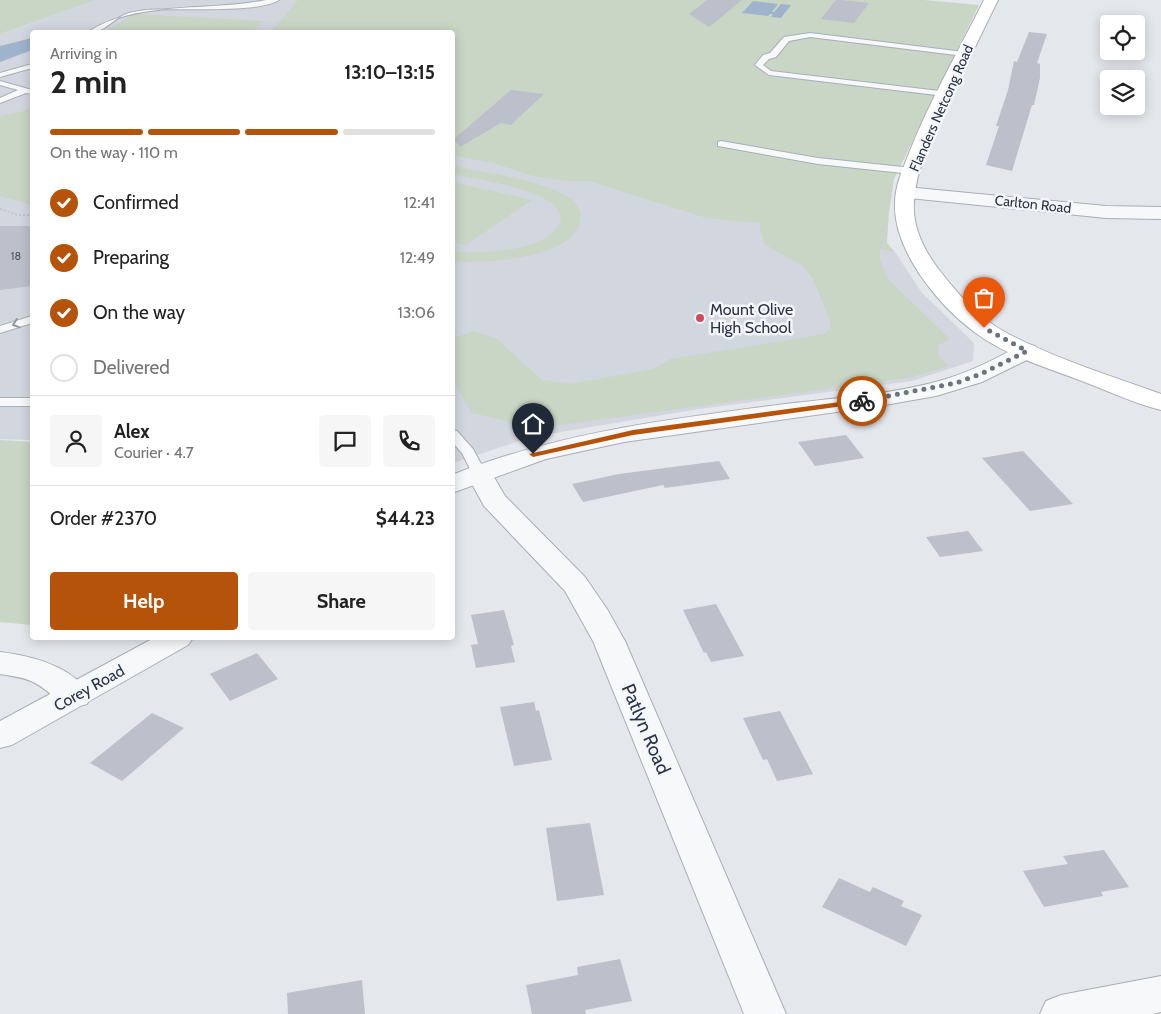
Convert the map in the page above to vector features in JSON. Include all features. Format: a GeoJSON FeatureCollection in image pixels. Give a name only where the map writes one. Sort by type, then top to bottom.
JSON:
{"type":"FeatureCollection","features":[{"type":"Feature","properties":{"kind":"main road","name":"Flanders Netcong Road"},"geometry":{"type":"LineString","coordinates":[[991,0],[945,94],[912,171],[906,193],[905,220],[909,236],[919,257],[936,282],[952,300],[984,328],[1027,351],[1161,403]]}},
{"type":"Feature","properties":{"kind":"street","name":"Carlton Road"},"geometry":{"type":"LineString","coordinates":[[906,193],[1106,212],[1161,213]]}},
{"type":"Feature","properties":{"kind":"street"},"geometry":{"type":"LineString","coordinates":[[466,479],[519,458],[620,434],[884,398],[939,388],[981,374],[1027,351]]}},
{"type":"Feature","properties":{"kind":"street","name":"Patlyn Road"},"geometry":{"type":"LineString","coordinates":[[466,479],[494,500],[575,584],[592,609],[609,641],[765,1014]]}},
{"type":"Feature","properties":{"kind":"street","name":"Corey Road"},"geometry":{"type":"LineString","coordinates":[[0,736],[173,640]]}},
{"type":"Feature","properties":{"kind":"street"},"geometry":{"type":"LineString","coordinates":[[0,663],[37,669],[56,679],[75,696]]}},
{"type":"Feature","properties":{"kind":"street"},"geometry":{"type":"LineString","coordinates":[[1061,1014],[1161,994]]}},
{"type":"Feature","properties":{"kind":"lane"},"geometry":{"type":"LineString","coordinates":[[95,30],[120,14],[148,6],[178,3],[240,5],[276,0]]}},
{"type":"Feature","properties":{"kind":"lane"},"geometry":{"type":"LineString","coordinates":[[945,94],[769,73],[759,65],[766,57],[773,55],[788,39],[810,36],[964,54]]}},
{"type":"Feature","properties":{"kind":"lane"},"geometry":{"type":"LineString","coordinates":[[0,76],[30,67]]}},
{"type":"Feature","properties":{"kind":"lane"},"geometry":{"type":"LineString","coordinates":[[0,83],[30,92]]}},
{"type":"Feature","properties":{"kind":"lane"},"geometry":{"type":"LineString","coordinates":[[0,101],[23,91]]}},
{"type":"Feature","properties":{"kind":"lane"},"geometry":{"type":"LineString","coordinates":[[721,144],[818,161],[912,171]]}},
{"type":"Feature","properties":{"kind":"lane"},"geometry":{"type":"LineString","coordinates":[[0,330],[30,320]]}},
{"type":"Feature","properties":{"kind":"lane"},"geometry":{"type":"LineString","coordinates":[[0,402],[30,402]]}},
{"type":"Feature","properties":{"kind":"lane"},"geometry":{"type":"LineString","coordinates":[[455,437],[468,452],[466,479]]}},
{"type":"Feature","properties":{"kind":"path"},"geometry":{"type":"LineString","coordinates":[[0,209],[18,214],[30,214]]}},
{"type":"Feature","properties":{"kind":"shaded area"},"geometry":{"type":"Polygon","coordinates":[[[96,0],[356,0],[309,30],[30,30],[30,440],[0,439],[0,34],[96,0]]]}},
{"type":"Feature","properties":{"kind":"shaded area","name":"Mount Olive High School"},"geometry":{"type":"Polygon","coordinates":[[[455,131],[895,252],[922,293],[974,343],[973,361],[912,381],[699,409],[531,437],[455,462],[455,131]]]}},
{"type":"Feature","properties":{"kind":"green space"},"geometry":{"type":"Polygon","coordinates":[[[0,0],[96,0],[0,34],[0,0]]]}},
{"type":"Feature","properties":{"kind":"green space"},"geometry":{"type":"Polygon","coordinates":[[[298,0],[924,0],[979,5],[894,179],[887,243],[895,252],[880,249],[880,259],[887,278],[950,339],[939,345],[938,355],[948,366],[908,378],[538,428],[522,429],[503,420],[472,413],[455,385],[455,338],[473,331],[496,338],[542,380],[570,384],[653,369],[670,359],[824,334],[831,328],[830,321],[813,279],[803,266],[764,244],[759,223],[706,218],[589,181],[567,181],[533,176],[496,164],[455,155],[455,30],[273,30],[298,0]]]}},
{"type":"Feature","properties":{"kind":"green space"},"geometry":{"type":"Polygon","coordinates":[[[133,14],[265,21],[254,30],[108,30],[133,14]]]}},
{"type":"Feature","properties":{"kind":"green space"},"geometry":{"type":"Polygon","coordinates":[[[30,109],[30,204],[0,196],[0,116],[30,109]]]}},
{"type":"Feature","properties":{"kind":"green space"},"geometry":{"type":"Polygon","coordinates":[[[455,166],[516,178],[563,194],[575,203],[580,213],[581,219],[574,234],[561,244],[525,256],[504,260],[455,261],[455,251],[480,252],[516,248],[547,238],[557,228],[561,216],[555,207],[545,199],[530,192],[455,174],[455,166]]]}},
{"type":"Feature","properties":{"kind":"green space"},"geometry":{"type":"Polygon","coordinates":[[[455,182],[532,200],[466,245],[455,242],[455,182]]]}},
{"type":"Feature","properties":{"kind":"green space"},"geometry":{"type":"Polygon","coordinates":[[[0,440],[30,442],[30,625],[0,622],[0,440]]]}},
{"type":"Feature","properties":{"kind":"water"},"geometry":{"type":"Polygon","coordinates":[[[753,1],[778,4],[772,12],[781,4],[791,5],[781,18],[771,17],[773,14],[768,16],[742,13],[753,1]]]}},
{"type":"Feature","properties":{"kind":"water"},"geometry":{"type":"Polygon","coordinates":[[[30,38],[30,51],[0,62],[0,46],[30,38]]]}},
{"type":"Feature","properties":{"kind":"building"},"geometry":{"type":"Polygon","coordinates":[[[707,0],[742,0],[709,27],[689,14],[707,0]]]}},
{"type":"Feature","properties":{"kind":"building"},"geometry":{"type":"Polygon","coordinates":[[[836,0],[869,3],[854,23],[821,19],[836,0]]]}},
{"type":"Feature","properties":{"kind":"building"},"geometry":{"type":"Polygon","coordinates":[[[1029,32],[1047,34],[1037,63],[1040,64],[1040,78],[1034,105],[1032,105],[1012,171],[986,165],[999,126],[996,126],[1008,90],[1014,61],[1017,62],[1029,32]]]}},
{"type":"Feature","properties":{"kind":"building"},"geometry":{"type":"Polygon","coordinates":[[[511,90],[544,94],[511,125],[501,123],[460,147],[455,138],[511,90]]]}},
{"type":"Feature","properties":{"kind":"building"},"geometry":{"type":"Polygon","coordinates":[[[0,226],[30,226],[30,286],[0,290],[0,226]]]}},
{"type":"Feature","properties":{"kind":"building"},"geometry":{"type":"Polygon","coordinates":[[[846,435],[864,458],[815,466],[798,442],[846,435]]]}},
{"type":"Feature","properties":{"kind":"building"},"geometry":{"type":"Polygon","coordinates":[[[1023,451],[1073,504],[1030,511],[982,458],[1023,451]]]}},
{"type":"Feature","properties":{"kind":"building"},"geometry":{"type":"Polygon","coordinates":[[[719,461],[730,479],[665,488],[663,485],[583,502],[572,484],[619,474],[719,461]]]}},
{"type":"Feature","properties":{"kind":"building"},"geometry":{"type":"Polygon","coordinates":[[[968,531],[983,551],[940,557],[926,537],[968,531]]]}},
{"type":"Feature","properties":{"kind":"building"},"geometry":{"type":"Polygon","coordinates":[[[716,604],[744,656],[711,662],[706,652],[704,653],[683,610],[716,604]]]}},
{"type":"Feature","properties":{"kind":"building"},"geometry":{"type":"Polygon","coordinates":[[[504,610],[514,645],[511,646],[515,662],[476,668],[471,645],[478,644],[471,615],[504,610]]]}},
{"type":"Feature","properties":{"kind":"building"},"geometry":{"type":"Polygon","coordinates":[[[257,653],[278,679],[230,701],[210,674],[257,653]]]}},
{"type":"Feature","properties":{"kind":"building"},"geometry":{"type":"Polygon","coordinates":[[[534,702],[536,711],[539,710],[552,760],[514,766],[500,707],[534,702]]]}},
{"type":"Feature","properties":{"kind":"building"},"geometry":{"type":"Polygon","coordinates":[[[780,711],[813,774],[777,781],[767,759],[763,760],[743,718],[780,711]]]}},
{"type":"Feature","properties":{"kind":"building"},"geometry":{"type":"Polygon","coordinates":[[[152,713],[184,728],[122,781],[90,763],[152,713]]]}},
{"type":"Feature","properties":{"kind":"building"},"geometry":{"type":"Polygon","coordinates":[[[590,823],[604,895],[557,901],[546,828],[590,823]]]}},
{"type":"Feature","properties":{"kind":"building"},"geometry":{"type":"Polygon","coordinates":[[[1104,850],[1129,887],[1101,892],[1103,896],[1044,907],[1023,871],[1068,864],[1063,856],[1104,850]]]}},
{"type":"Feature","properties":{"kind":"building"},"geometry":{"type":"Polygon","coordinates":[[[839,878],[870,892],[873,887],[904,901],[901,906],[922,915],[906,946],[822,907],[839,878]]]}},
{"type":"Feature","properties":{"kind":"building"},"geometry":{"type":"Polygon","coordinates":[[[620,959],[632,1001],[585,1010],[586,1014],[532,1014],[526,985],[578,975],[577,967],[620,959]]]}},
{"type":"Feature","properties":{"kind":"building"},"geometry":{"type":"Polygon","coordinates":[[[362,980],[365,1014],[288,1014],[287,993],[362,980]]]}},
{"type":"Feature","properties":{"kind":"way so far"},"geometry":{"type":"LineString","coordinates":[[862,401],[939,388],[956,383],[981,374],[1027,351],[984,328]]}},
{"type":"Feature","properties":{"kind":"place","name":"Mount Olive High School"},"geometry":{"type":"Point","coordinates":[700,318]}},
{"type":"Feature","properties":{"kind":"route"},"geometry":{"type":"LineString","coordinates":[[533,454],[633,432],[862,401]]}}]}
